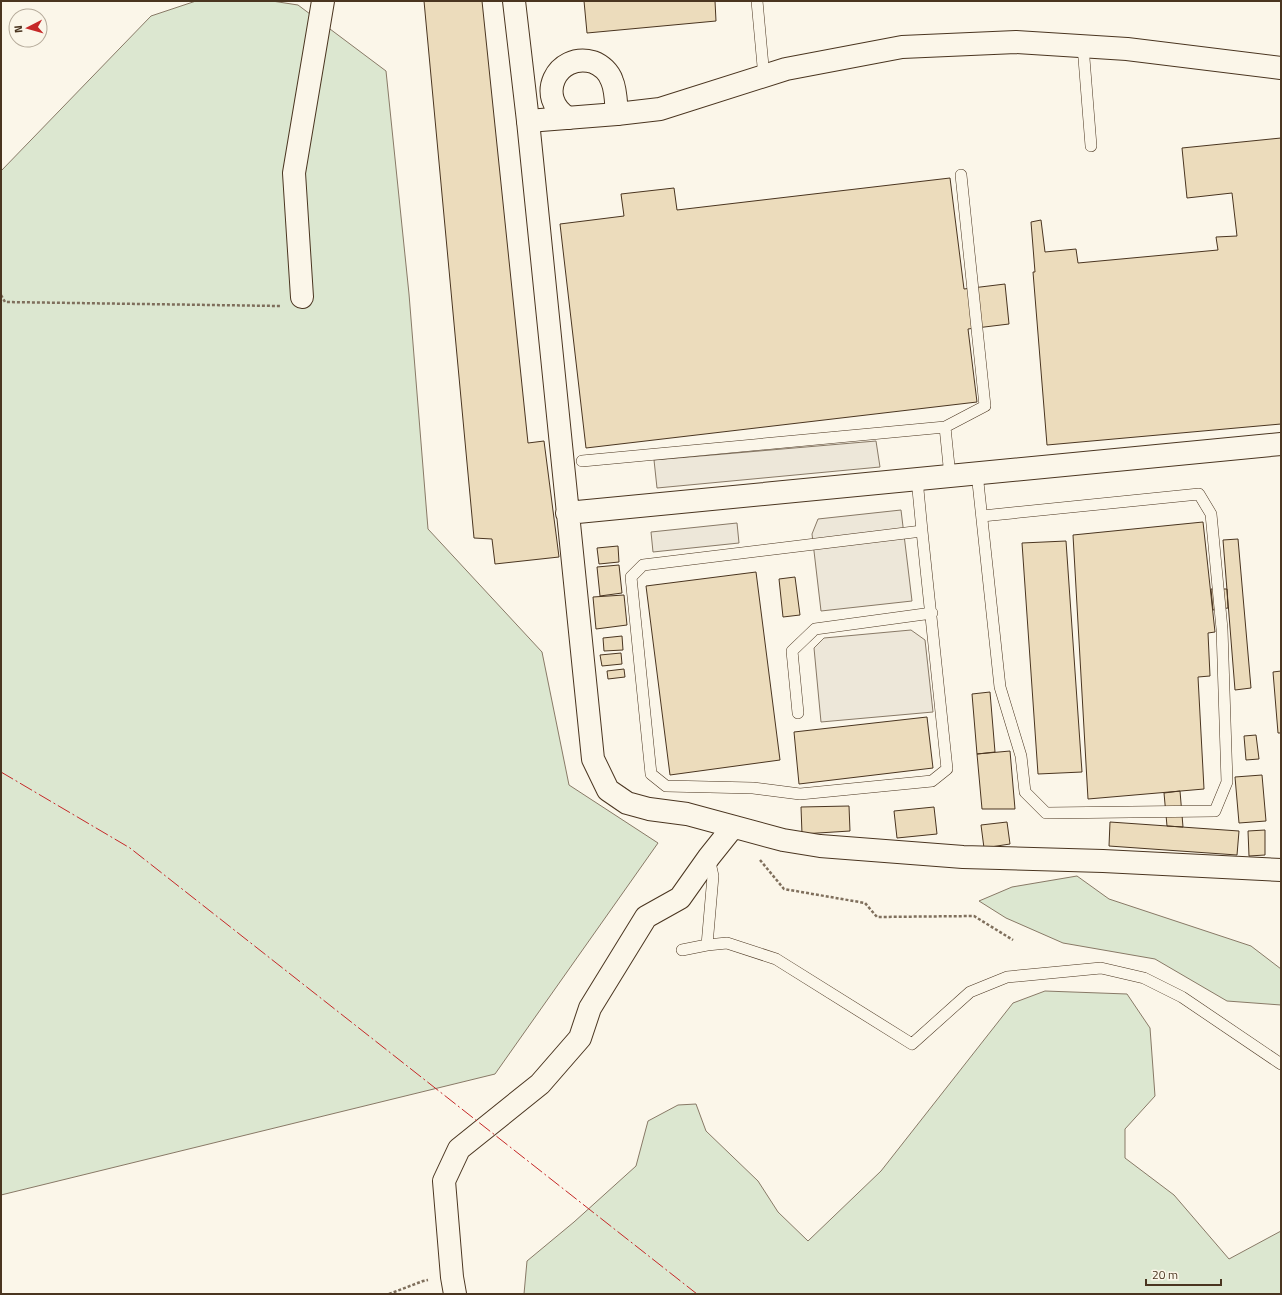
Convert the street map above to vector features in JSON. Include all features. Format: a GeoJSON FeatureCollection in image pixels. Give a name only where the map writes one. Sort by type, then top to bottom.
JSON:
{"type":"FeatureCollection","features":[{"type":"Feature","properties":{"kind":"street"},"geometry":{"type":"LineString","coordinates":[[302,297],[294,173],[323,1]]}},
{"type":"Feature","properties":{"kind":"street"},"geometry":{"type":"LineString","coordinates":[[514,1],[528,121],[593,759],[608,790],[627,803],[649,809],[687,814],[783,840],[820,846],[963,857],[1103,861],[1281,870]]}},
{"type":"Feature","properties":{"kind":"street"},"geometry":{"type":"LineString","coordinates":[[528,121],[660,109],[786,69],[902,47],[1016,42],[1127,50],[1281,68]]}},
{"type":"Feature","properties":{"kind":"street"},"geometry":{"type":"LineString","coordinates":[[568,118],[560,114],[554,105],[551,89],[554,79],[559,70],[567,64],[586,60],[596,63],[604,68],[609,74],[612,82],[617,114]]}},
{"type":"Feature","properties":{"kind":"street"},"geometry":{"type":"LineString","coordinates":[[567,513],[1281,444]]}},
{"type":"Feature","properties":{"kind":"street"},"geometry":{"type":"LineString","coordinates":[[454,1286],[444,1181],[459,1149],[540,1084],[580,1038],[590,1008],[646,917],[680,898],[708,857],[733,827]]}},
{"type":"Feature","properties":{"kind":"lane"},"geometry":{"type":"LineString","coordinates":[[758,1],[764,77]]}},
{"type":"Feature","properties":{"kind":"lane"},"geometry":{"type":"LineString","coordinates":[[1083,46],[1091,146]]}},
{"type":"Feature","properties":{"kind":"lane"},"geometry":{"type":"LineString","coordinates":[[582,461],[945,427],[986,406],[961,175]]}},
{"type":"Feature","properties":{"kind":"lane"},"geometry":{"type":"LineString","coordinates":[[945,427],[950,476]]}},
{"type":"Feature","properties":{"kind":"lane"},"geometry":{"type":"LineString","coordinates":[[977,473],[1000,687],[1021,756],[1025,792],[1046,813],[1215,811],[1227,782],[1222,629],[1211,514],[1199,494],[982,516]]}},
{"type":"Feature","properties":{"kind":"lane"},"geometry":{"type":"LineString","coordinates":[[917,479],[947,769],[932,781],[800,794],[753,788],[666,786],[652,774],[631,577],[643,565],[922,531]]}},
{"type":"Feature","properties":{"kind":"lane"},"geometry":{"type":"LineString","coordinates":[[798,713],[792,651],[815,629],[932,613]]}},
{"type":"Feature","properties":{"kind":"lane"},"geometry":{"type":"LineString","coordinates":[[706,945],[713,876],[708,857]]}},
{"type":"Feature","properties":{"kind":"lane"},"geometry":{"type":"LineString","coordinates":[[682,950],[706,945],[727,943],[776,959],[912,1044],[970,992],[1007,977],[1101,968],[1144,978],[1182,997],[1281,1064]]}},
{"type":"Feature","properties":{"kind":"path"},"geometry":{"type":"LineString","coordinates":[[1,295],[5,302],[290,306],[302,297]]}},
{"type":"Feature","properties":{"kind":"path"},"geometry":{"type":"LineString","coordinates":[[759,858],[784,889],[865,903],[877,917],[974,916],[1013,940]]}},
{"type":"Feature","properties":{"kind":"path"},"geometry":{"type":"LineString","coordinates":[[389,1294],[423,1281],[454,1286]]}},
{"type":"Feature","properties":{"kind":"green space"},"geometry":{"type":"Polygon","coordinates":[[[196,1],[272,1],[298,5],[386,71],[409,294],[428,529],[542,652],[569,785],[658,843],[495,1074],[1,1195],[1,171],[151,16],[196,1]]]}},
{"type":"Feature","properties":{"kind":"green space"},"geometry":{"type":"Polygon","coordinates":[[[1077,876],[1109,899],[1251,946],[1281,969],[1281,1005],[1227,1001],[1155,959],[1063,943],[1006,918],[979,901],[1012,887],[1077,876]]]}},
{"type":"Feature","properties":{"kind":"green space"},"geometry":{"type":"Polygon","coordinates":[[[1045,991],[1127,994],[1150,1028],[1155,1096],[1125,1129],[1125,1158],[1174,1195],[1229,1259],[1281,1231],[1281,1294],[524,1294],[527,1261],[574,1222],[636,1166],[648,1121],[678,1105],[696,1104],[706,1131],[758,1181],[778,1212],[808,1241],[881,1171],[1013,1003],[1045,991]]]}},
{"type":"Feature","properties":{"kind":"shaded area"},"geometry":{"type":"Polygon","coordinates":[[[876,441],[880,467],[657,488],[654,460],[876,441]]]}},
{"type":"Feature","properties":{"kind":"shaded area"},"geometry":{"type":"Polygon","coordinates":[[[901,510],[912,601],[821,611],[812,534],[818,519],[901,510]]]}},
{"type":"Feature","properties":{"kind":"shaded area"},"geometry":{"type":"Polygon","coordinates":[[[737,523],[739,543],[653,552],[651,532],[737,523]]]}},
{"type":"Feature","properties":{"kind":"shaded area"},"geometry":{"type":"Polygon","coordinates":[[[911,630],[925,640],[933,712],[821,722],[814,648],[824,638],[911,630]]]}},
{"type":"Feature","properties":{"kind":"building"},"geometry":{"type":"Polygon","coordinates":[[[424,1],[482,1],[528,443],[544,441],[559,557],[495,564],[492,539],[474,538],[424,1]]]}},
{"type":"Feature","properties":{"kind":"building"},"geometry":{"type":"Polygon","coordinates":[[[584,1],[715,1],[716,21],[587,33],[584,1]]]}},
{"type":"Feature","properties":{"kind":"building"},"geometry":{"type":"Polygon","coordinates":[[[1281,138],[1281,424],[1047,445],[1033,272],[1035,272],[1031,222],[1041,220],[1045,252],[1076,249],[1078,263],[1218,250],[1216,237],[1237,236],[1232,193],[1187,198],[1182,148],[1281,138]]]}},
{"type":"Feature","properties":{"kind":"building"},"geometry":{"type":"Polygon","coordinates":[[[950,178],[964,289],[1005,284],[1009,324],[968,329],[977,402],[586,448],[560,224],[624,216],[621,194],[674,188],[677,210],[950,178]]]}},
{"type":"Feature","properties":{"kind":"building"},"geometry":{"type":"Polygon","coordinates":[[[1203,522],[1215,632],[1208,633],[1210,676],[1198,677],[1204,789],[1088,799],[1073,535],[1203,522]]]}},
{"type":"Feature","properties":{"kind":"building"},"geometry":{"type":"Polygon","coordinates":[[[1238,539],[1251,688],[1235,690],[1223,540],[1238,539]]]}},
{"type":"Feature","properties":{"kind":"building"},"geometry":{"type":"Polygon","coordinates":[[[1066,541],[1082,772],[1038,774],[1022,543],[1066,541]]]}},
{"type":"Feature","properties":{"kind":"building"},"geometry":{"type":"Polygon","coordinates":[[[618,546],[619,562],[599,564],[597,548],[618,546]]]}},
{"type":"Feature","properties":{"kind":"building"},"geometry":{"type":"Polygon","coordinates":[[[619,565],[622,593],[600,596],[597,567],[619,565]]]}},
{"type":"Feature","properties":{"kind":"building"},"geometry":{"type":"Polygon","coordinates":[[[756,572],[780,760],[670,775],[646,586],[756,572]]]}},
{"type":"Feature","properties":{"kind":"building"},"geometry":{"type":"Polygon","coordinates":[[[795,577],[800,615],[783,617],[779,579],[795,577]]]}},
{"type":"Feature","properties":{"kind":"building"},"geometry":{"type":"Polygon","coordinates":[[[1211,589],[1227,589],[1228,608],[1213,610],[1211,589]]]}},
{"type":"Feature","properties":{"kind":"building"},"geometry":{"type":"Polygon","coordinates":[[[624,595],[627,625],[596,629],[593,597],[624,595]]]}},
{"type":"Feature","properties":{"kind":"building"},"geometry":{"type":"Polygon","coordinates":[[[622,636],[623,650],[604,651],[603,638],[622,636]]]}},
{"type":"Feature","properties":{"kind":"building"},"geometry":{"type":"Polygon","coordinates":[[[621,653],[622,664],[602,666],[600,655],[621,653]]]}},
{"type":"Feature","properties":{"kind":"building"},"geometry":{"type":"Polygon","coordinates":[[[624,669],[625,677],[608,679],[607,671],[624,669]]]}},
{"type":"Feature","properties":{"kind":"building"},"geometry":{"type":"Polygon","coordinates":[[[1281,671],[1281,733],[1278,733],[1273,672],[1281,671]]]}},
{"type":"Feature","properties":{"kind":"building"},"geometry":{"type":"Polygon","coordinates":[[[990,692],[995,752],[977,754],[972,694],[990,692]]]}},
{"type":"Feature","properties":{"kind":"building"},"geometry":{"type":"Polygon","coordinates":[[[927,717],[933,768],[799,784],[794,732],[927,717]]]}},
{"type":"Feature","properties":{"kind":"building"},"geometry":{"type":"Polygon","coordinates":[[[1256,735],[1259,759],[1246,760],[1244,736],[1256,735]]]}},
{"type":"Feature","properties":{"kind":"building"},"geometry":{"type":"Polygon","coordinates":[[[1010,751],[1015,809],[982,809],[977,754],[1010,751]]]}},
{"type":"Feature","properties":{"kind":"building"},"geometry":{"type":"Polygon","coordinates":[[[1262,775],[1266,821],[1239,823],[1235,777],[1262,775]]]}},
{"type":"Feature","properties":{"kind":"building"},"geometry":{"type":"Polygon","coordinates":[[[1180,791],[1183,827],[1167,826],[1164,793],[1180,791]]]}},
{"type":"Feature","properties":{"kind":"building"},"geometry":{"type":"Polygon","coordinates":[[[849,806],[850,831],[802,834],[801,807],[849,806]]]}},
{"type":"Feature","properties":{"kind":"building"},"geometry":{"type":"Polygon","coordinates":[[[934,807],[937,834],[897,838],[894,811],[934,807]]]}},
{"type":"Feature","properties":{"kind":"building"},"geometry":{"type":"Polygon","coordinates":[[[1007,822],[1010,844],[984,848],[981,825],[1007,822]]]}},
{"type":"Feature","properties":{"kind":"building"},"geometry":{"type":"Polygon","coordinates":[[[1110,822],[1239,831],[1237,855],[1109,846],[1110,822]]]}},
{"type":"Feature","properties":{"kind":"building"},"geometry":{"type":"Polygon","coordinates":[[[1265,830],[1265,855],[1249,856],[1248,831],[1265,830]]]}},
{"type":"Feature","properties":{"kind":"power"},"geometry":{"type":"LineString","coordinates":[[1,772],[130,848],[697,1294]]}}]}
